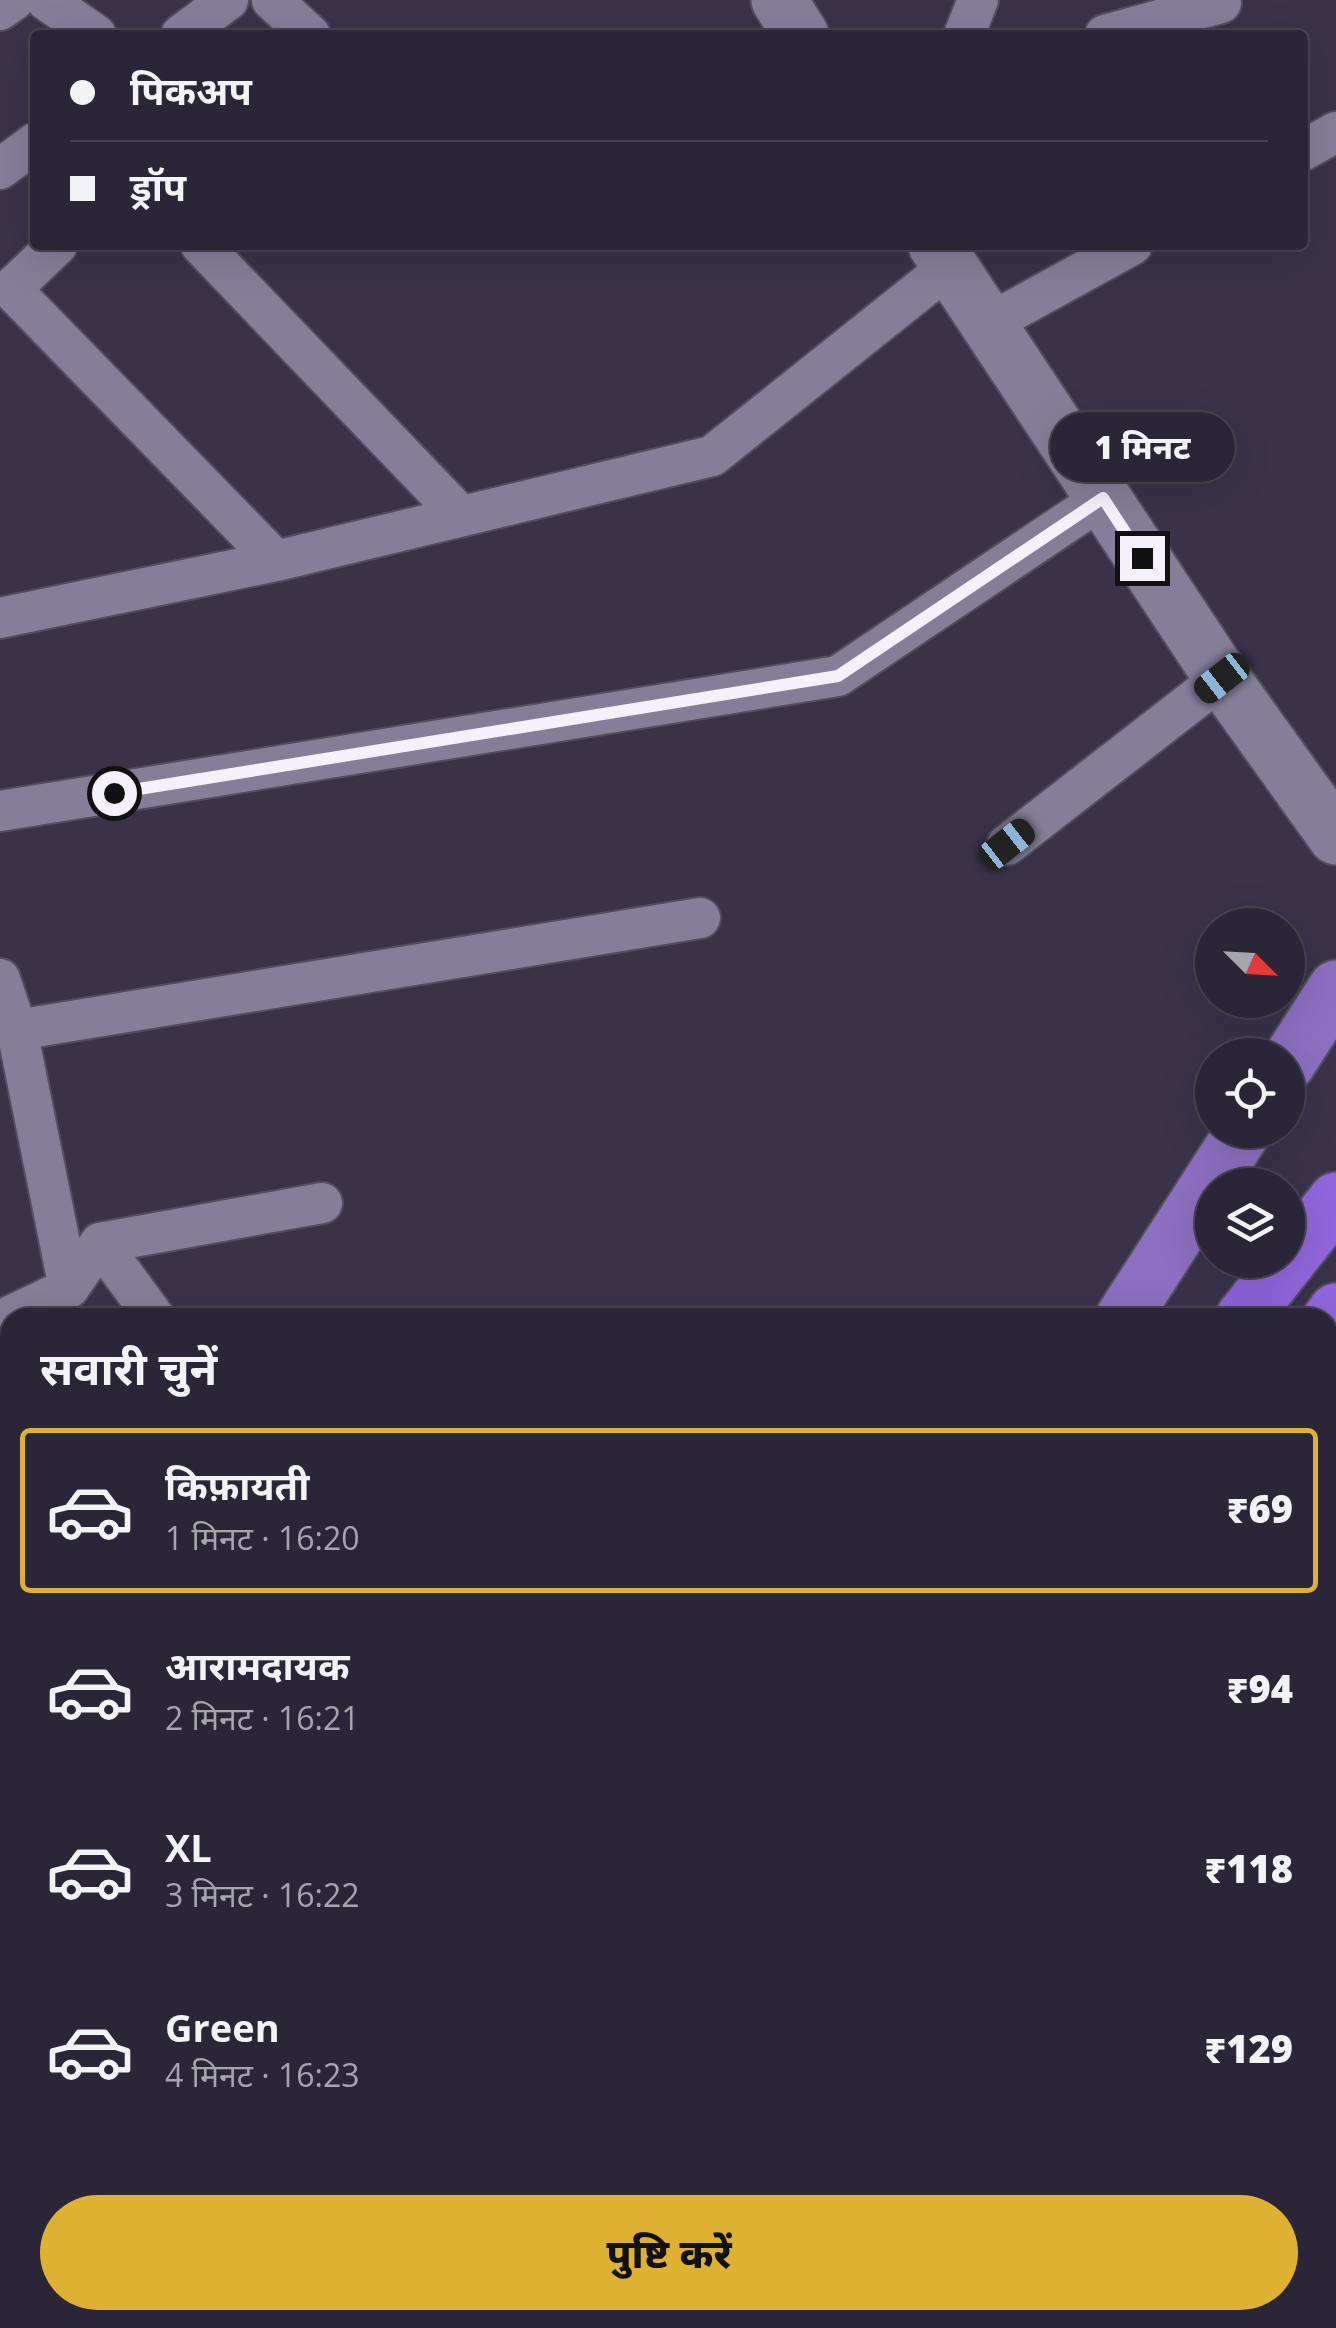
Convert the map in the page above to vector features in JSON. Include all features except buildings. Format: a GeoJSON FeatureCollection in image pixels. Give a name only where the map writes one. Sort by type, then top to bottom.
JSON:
{"type":"FeatureCollection","features":[{"type":"Feature","properties":{"kind":"highway"},"geometry":{"type":"LineString","coordinates":[[1251,1308],[1336,1200]]}},
{"type":"Feature","properties":{"kind":"main road"},"geometry":{"type":"LineString","coordinates":[[778,0],[798,30]]}},
{"type":"Feature","properties":{"kind":"main road"},"geometry":{"type":"LineString","coordinates":[[943,256],[1222,678],[1336,837]]}},
{"type":"Feature","properties":{"kind":"main road"},"geometry":{"type":"LineString","coordinates":[[1304,1038],[1336,988]]}},
{"type":"Feature","properties":{"kind":"main road"},"geometry":{"type":"LineString","coordinates":[[1130,1308],[1233,1148]]}},
{"type":"Feature","properties":{"kind":"street"},"geometry":{"type":"LineString","coordinates":[[0,10],[14,0]]}},
{"type":"Feature","properties":{"kind":"street"},"geometry":{"type":"LineString","coordinates":[[46,0],[89,30]]}},
{"type":"Feature","properties":{"kind":"street"},"geometry":{"type":"LineString","coordinates":[[188,30],[228,0]]}},
{"type":"Feature","properties":{"kind":"street"},"geometry":{"type":"LineString","coordinates":[[966,30],[978,0]]}},
{"type":"Feature","properties":{"kind":"street"},"geometry":{"type":"LineString","coordinates":[[1123,30],[1221,3]]}},
{"type":"Feature","properties":{"kind":"street"},"geometry":{"type":"LineString","coordinates":[[1308,148],[1336,132]]}},
{"type":"Feature","properties":{"kind":"street"},"geometry":{"type":"LineString","coordinates":[[0,169],[30,147]]}},
{"type":"Feature","properties":{"kind":"street"},"geometry":{"type":"LineString","coordinates":[[52,250],[11,289],[276,561]]}},
{"type":"Feature","properties":{"kind":"street"},"geometry":{"type":"LineString","coordinates":[[206,250],[461,516]]}},
{"type":"Feature","properties":{"kind":"street"},"geometry":{"type":"LineString","coordinates":[[988,324],[1123,250]]}},
{"type":"Feature","properties":{"kind":"street"},"geometry":{"type":"LineString","coordinates":[[0,618],[276,561],[712,456],[943,256]]}},
{"type":"Feature","properties":{"kind":"street"},"geometry":{"type":"LineString","coordinates":[[0,812],[838,676],[1103,498]]}},
{"type":"Feature","properties":{"kind":"street"},"geometry":{"type":"LineString","coordinates":[[1007,844],[1222,678]]}},
{"type":"Feature","properties":{"kind":"street"},"geometry":{"type":"LineString","coordinates":[[17,1030],[700,918]]}},
{"type":"Feature","properties":{"kind":"street"},"geometry":{"type":"LineString","coordinates":[[0,979],[17,1030],[68,1288]]}},
{"type":"Feature","properties":{"kind":"street"},"geometry":{"type":"LineString","coordinates":[[27,1308],[68,1288],[100,1242],[322,1203]]}},
{"type":"Feature","properties":{"kind":"street"},"geometry":{"type":"LineString","coordinates":[[100,1242],[149,1308]]}},
{"type":"Feature","properties":{"kind":"route"},"geometry":{"type":"LineString","coordinates":[[114,793],[838,676],[1103,498],[1142,558]]}}]}
